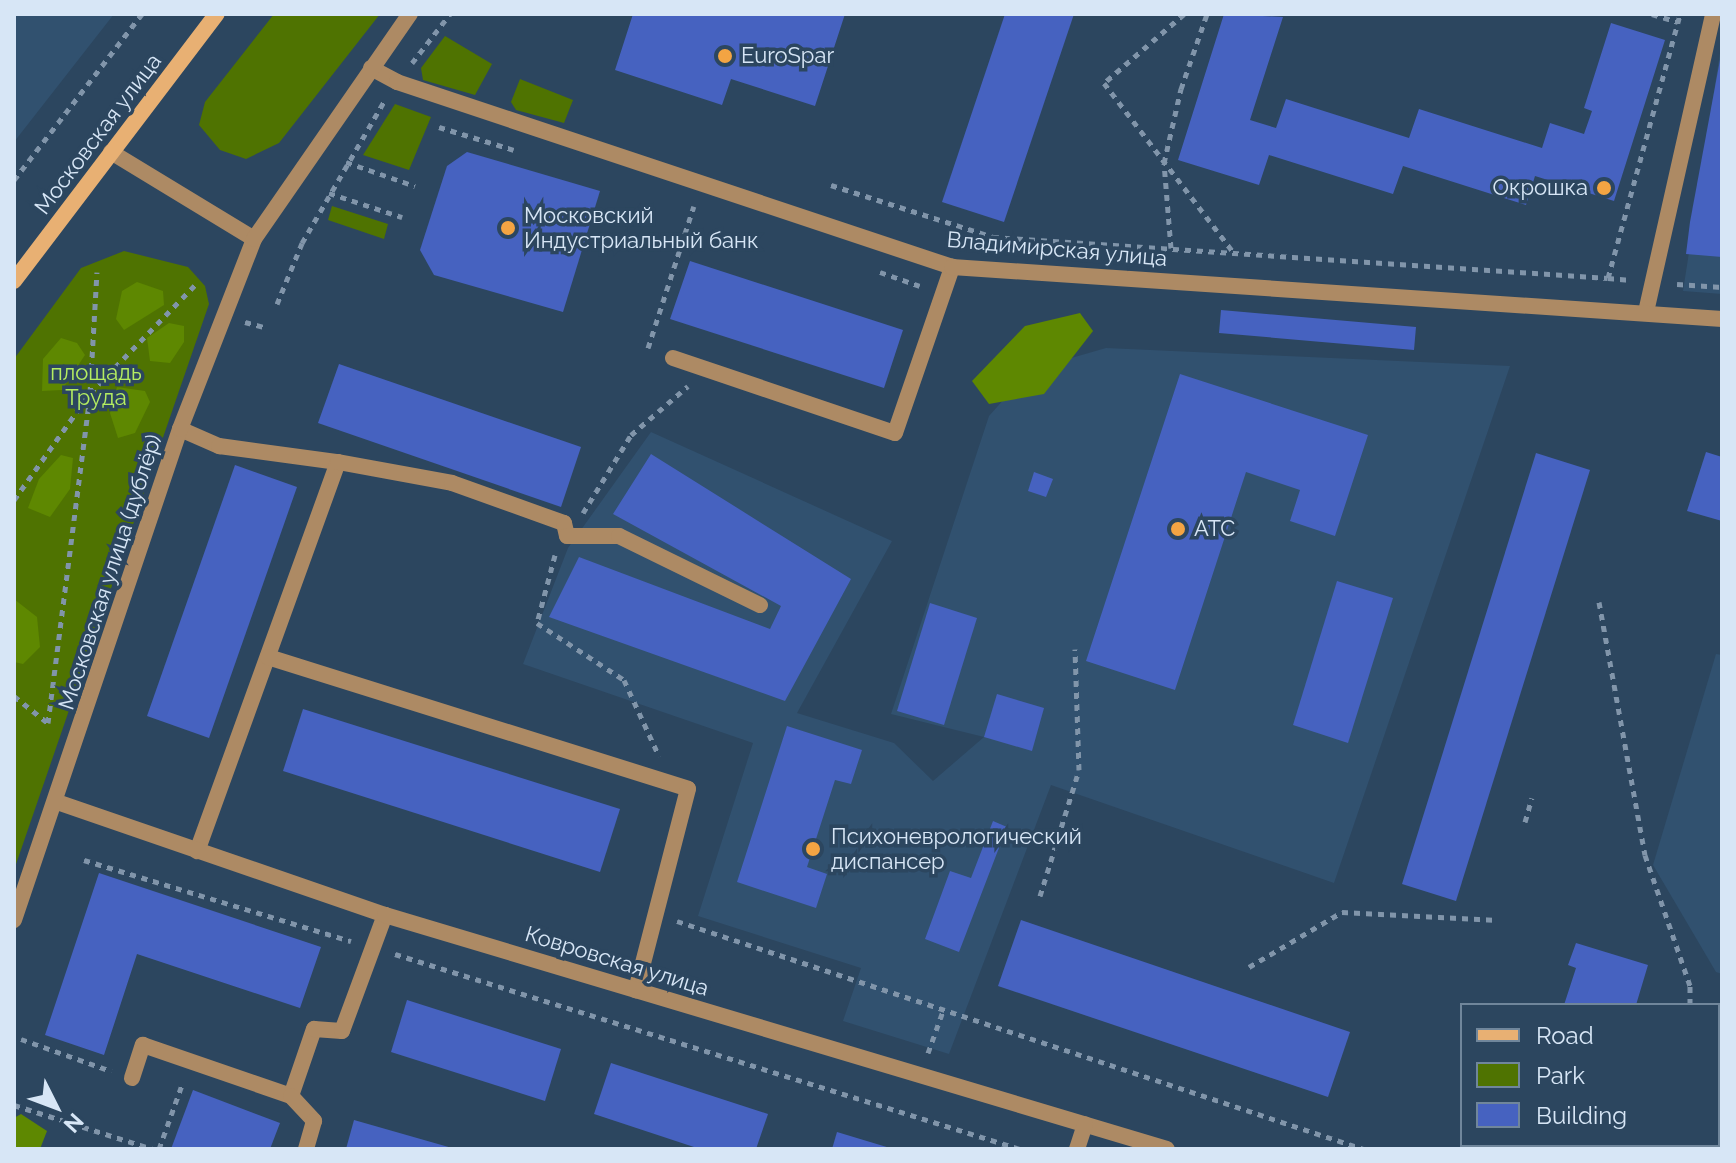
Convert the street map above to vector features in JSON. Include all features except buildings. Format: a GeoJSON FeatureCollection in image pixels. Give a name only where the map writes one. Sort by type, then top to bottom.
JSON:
{"type":"FeatureCollection","features":[{"type":"Feature","properties":{"kind":"main road","name":"Московская улица"},"geometry":{"type":"LineString","coordinates":[[14,281],[217,14]]}},
{"type":"Feature","properties":{"kind":"street","name":"Московская улица (дублёр)"},"geometry":{"type":"LineString","coordinates":[[14,920],[57,802],[180,429],[254,239],[410,14]]}},
{"type":"Feature","properties":{"kind":"street"},"geometry":{"type":"LineString","coordinates":[[1646,312],[1713,14]]}},
{"type":"Feature","properties":{"kind":"street","name":"Владимирская улица"},"geometry":{"type":"LineString","coordinates":[[371,68],[397,82],[952,267],[1722,319]]}},
{"type":"Feature","properties":{"kind":"street"},"geometry":{"type":"LineString","coordinates":[[111,152],[254,239]]}},
{"type":"Feature","properties":{"kind":"street"},"geometry":{"type":"LineString","coordinates":[[673,358],[895,433],[952,267]]}},
{"type":"Feature","properties":{"kind":"street"},"geometry":{"type":"LineString","coordinates":[[180,429],[219,446],[338,462],[452,483],[565,530],[619,536],[760,605]]}},
{"type":"Feature","properties":{"kind":"street"},"geometry":{"type":"LineString","coordinates":[[197,851],[338,462]]}},
{"type":"Feature","properties":{"kind":"street"},"geometry":{"type":"LineString","coordinates":[[268,657],[688,789],[636,990]]}},
{"type":"Feature","properties":{"kind":"street","name":"Ковровская улица"},"geometry":{"type":"LineString","coordinates":[[57,802],[385,915],[1167,1149]]}},
{"type":"Feature","properties":{"kind":"street"},"geometry":{"type":"LineString","coordinates":[[291,1096],[314,1029],[342,1031],[385,915]]}},
{"type":"Feature","properties":{"kind":"street"},"geometry":{"type":"LineString","coordinates":[[132,1078],[143,1045],[291,1096],[314,1121],[306,1149]]}},
{"type":"Feature","properties":{"kind":"street"},"geometry":{"type":"LineString","coordinates":[[1077,1149],[1085,1124]]}},
{"type":"Feature","properties":{"kind":"path"},"geometry":{"type":"LineString","coordinates":[[14,180],[142,14]]}},
{"type":"Feature","properties":{"kind":"path"},"geometry":{"type":"LineString","coordinates":[[277,304],[346,162],[397,82],[450,14]]}},
{"type":"Feature","properties":{"kind":"path"},"geometry":{"type":"LineString","coordinates":[[1184,14],[1104,83],[1233,253]]}},
{"type":"Feature","properties":{"kind":"path"},"geometry":{"type":"LineString","coordinates":[[1171,248],[1164,163],[1181,89],[1207,14]]}},
{"type":"Feature","properties":{"kind":"path"},"geometry":{"type":"LineString","coordinates":[[1652,14],[1678,22]]}},
{"type":"Feature","properties":{"kind":"path"},"geometry":{"type":"LineString","coordinates":[[831,185],[993,237],[1608,278],[1680,14]]}},
{"type":"Feature","properties":{"kind":"path"},"geometry":{"type":"LineString","coordinates":[[346,162],[415,186]]}},
{"type":"Feature","properties":{"kind":"path"},"geometry":{"type":"LineString","coordinates":[[329,193],[402,217]]}},
{"type":"Feature","properties":{"kind":"path"},"geometry":{"type":"LineString","coordinates":[[673,358],[647,350],[695,205]]}},
{"type":"Feature","properties":{"kind":"path"},"geometry":{"type":"LineString","coordinates":[[14,696],[48,723],[90,393],[97,272]]}},
{"type":"Feature","properties":{"kind":"path"},"geometry":{"type":"LineString","coordinates":[[14,500],[90,393],[196,284]]}},
{"type":"Feature","properties":{"kind":"path"},"geometry":{"type":"LineString","coordinates":[[670,782],[624,680],[537,623],[565,530],[631,435],[707,370]]}},
{"type":"Feature","properties":{"kind":"path"},"geometry":{"type":"LineString","coordinates":[[1599,602],[1645,855],[1690,986],[1690,1003]]}},
{"type":"Feature","properties":{"kind":"path"},"geometry":{"type":"LineString","coordinates":[[1040,896],[1079,770],[1075,649]]}},
{"type":"Feature","properties":{"kind":"path"},"geometry":{"type":"LineString","coordinates":[[1525,822],[1532,798]]}},
{"type":"Feature","properties":{"kind":"path"},"geometry":{"type":"LineString","coordinates":[[84,860],[1020,1149]]}},
{"type":"Feature","properties":{"kind":"path"},"geometry":{"type":"LineString","coordinates":[[1249,967],[1342,912],[1498,920]]}},
{"type":"Feature","properties":{"kind":"path"},"geometry":{"type":"LineString","coordinates":[[656,914],[1363,1149]]}},
{"type":"Feature","properties":{"kind":"path"},"geometry":{"type":"LineString","coordinates":[[21,1039],[132,1078]]}},
{"type":"Feature","properties":{"kind":"path"},"geometry":{"type":"LineString","coordinates":[[159,1149],[191,1061]]}},
{"type":"Feature","properties":{"kind":"path"},"geometry":{"type":"LineString","coordinates":[[14,1105],[153,1149]]}},
{"type":"Feature","properties":{"kind":"shaded area"},"geometry":{"type":"Polygon","coordinates":[[[14,14],[114,14],[14,142],[14,14]]]}},
{"type":"Feature","properties":{"kind":"shaded area"},"geometry":{"type":"Polygon","coordinates":[[[1722,40],[1722,294],[1683,291],[1722,40]]]}},
{"type":"Feature","properties":{"kind":"shaded area"},"geometry":{"type":"Polygon","coordinates":[[[1106,348],[1510,366],[1334,883],[1051,785],[949,1054],[843,1021],[861,968],[698,916],[753,743],[523,664],[568,548],[651,432],[892,541],[797,713],[894,743],[933,781],[984,737],[891,714],[989,416],[1030,370],[1106,348]]]}},
{"type":"Feature","properties":{"kind":"shaded area"},"geometry":{"type":"Polygon","coordinates":[[[1716,654],[1722,655],[1722,974],[1716,972],[1653,865],[1716,654]]]}},
{"type":"Feature","properties":{"kind":"green space"},"geometry":{"type":"Polygon","coordinates":[[[274,14],[380,14],[279,143],[246,159],[220,150],[199,125],[205,102],[274,14]]]}},
{"type":"Feature","properties":{"kind":"green space"},"geometry":{"type":"Polygon","coordinates":[[[445,36],[492,64],[475,95],[423,80],[421,68],[445,36]]]}},
{"type":"Feature","properties":{"kind":"green space"},"geometry":{"type":"Polygon","coordinates":[[[520,79],[573,100],[564,123],[516,110],[511,102],[520,79]]]}},
{"type":"Feature","properties":{"kind":"green space"},"geometry":{"type":"Polygon","coordinates":[[[395,104],[431,117],[409,170],[363,155],[395,104]]]}},
{"type":"Feature","properties":{"kind":"green space"},"geometry":{"type":"Polygon","coordinates":[[[332,206],[388,224],[384,239],[328,220],[332,206]]]}},
{"type":"Feature","properties":{"kind":"green space","name":"площадь Труда"},"geometry":{"type":"Polygon","coordinates":[[[124,251],[188,267],[205,286],[209,304],[14,870],[14,359],[81,268],[124,251]]]}},
{"type":"Feature","properties":{"kind":"green space"},"geometry":{"type":"Polygon","coordinates":[[[137,282],[163,291],[164,305],[124,330],[116,319],[122,291],[137,282]]]}},
{"type":"Feature","properties":{"kind":"green space"},"geometry":{"type":"Polygon","coordinates":[[[1080,313],[1093,331],[1044,394],[989,404],[972,381],[1025,326],[1080,313]]]}},
{"type":"Feature","properties":{"kind":"green space"},"geometry":{"type":"Polygon","coordinates":[[[169,323],[184,326],[184,342],[170,363],[150,361],[147,338],[169,323]]]}},
{"type":"Feature","properties":{"kind":"green space"},"geometry":{"type":"Polygon","coordinates":[[[61,338],[77,343],[85,355],[62,390],[42,391],[43,359],[61,338]]]}},
{"type":"Feature","properties":{"kind":"green space"},"geometry":{"type":"Polygon","coordinates":[[[117,387],[145,391],[150,402],[135,433],[118,438],[110,413],[117,387]]]}},
{"type":"Feature","properties":{"kind":"green space"},"geometry":{"type":"Polygon","coordinates":[[[61,455],[73,458],[70,489],[50,517],[28,508],[39,479],[61,455]]]}},
{"type":"Feature","properties":{"kind":"green space"},"geometry":{"type":"Polygon","coordinates":[[[14,599],[37,617],[40,647],[23,664],[14,662],[14,599]]]}},
{"type":"Feature","properties":{"kind":"green space"},"geometry":{"type":"Polygon","coordinates":[[[21,1114],[47,1131],[40,1149],[14,1149],[14,1118],[21,1114]]]}},
{"type":"Feature","properties":{"kind":"place","name":"EuroSpar"},"geometry":{"type":"Point","coordinates":[725,56]}},
{"type":"Feature","properties":{"kind":"place","name":"Окрошка"},"geometry":{"type":"Point","coordinates":[1604,188]}},
{"type":"Feature","properties":{"kind":"place","name":"Московский Индустриальный банк"},"geometry":{"type":"Point","coordinates":[508,228]}},
{"type":"Feature","properties":{"kind":"place","name":"АТС"},"geometry":{"type":"Point","coordinates":[1178,529]}},
{"type":"Feature","properties":{"kind":"place","name":"Психоневрологический диспансер"},"geometry":{"type":"Point","coordinates":[813,849]}}]}
